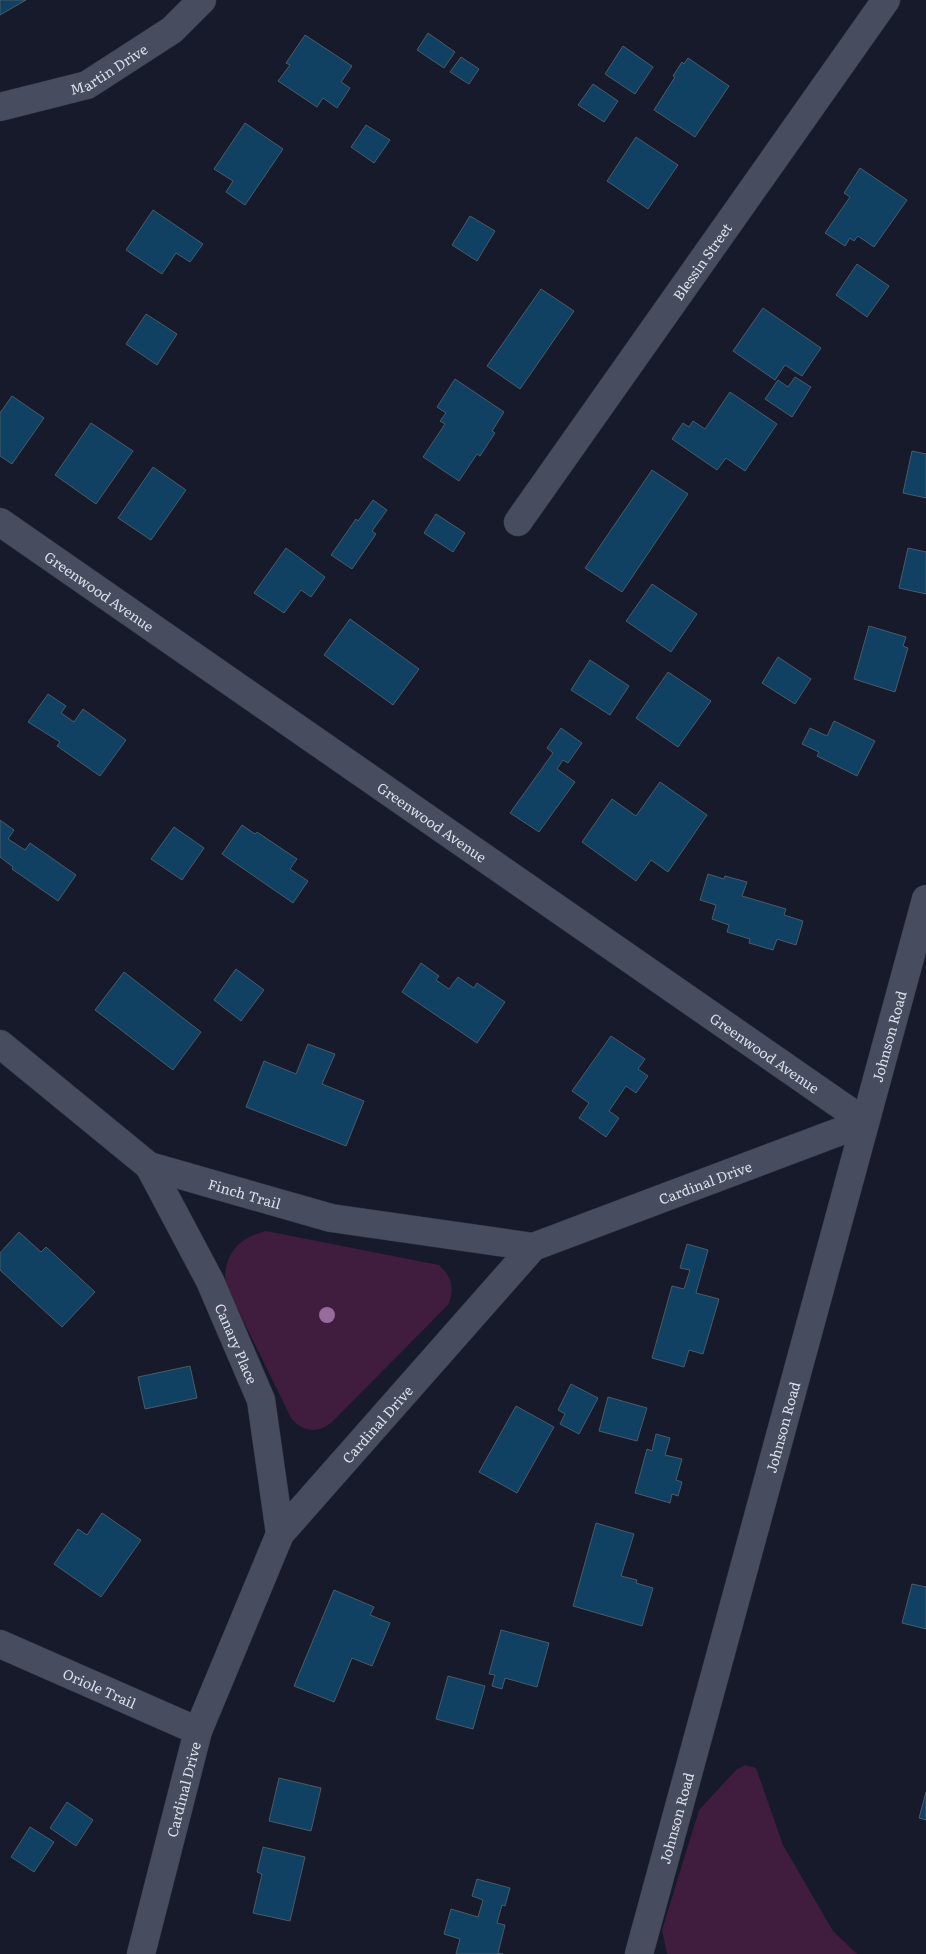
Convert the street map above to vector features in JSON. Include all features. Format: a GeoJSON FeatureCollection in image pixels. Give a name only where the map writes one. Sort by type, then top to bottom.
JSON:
{"type":"FeatureCollection","features":[{"type":"Feature","properties":{"kind":"street","name":"Martin Drive"},"geometry":{"type":"LineString","coordinates":[[0,107],[87,85],[172,30],[202,0]]}},
{"type":"Feature","properties":{"kind":"street","name":"Blessin Street"},"geometry":{"type":"LineString","coordinates":[[518,522],[886,0]]}},
{"type":"Feature","properties":{"kind":"street","name":"Greenwood Avenue"},"geometry":{"type":"LineString","coordinates":[[0,522],[865,1122]]}},
{"type":"Feature","properties":{"kind":"street","name":"Johnson Road"},"geometry":{"type":"LineString","coordinates":[[638,1954],[926,899]]}},
{"type":"Feature","properties":{"kind":"street","name":"Finch Trail"},"geometry":{"type":"LineString","coordinates":[[0,1044],[149,1166],[330,1218],[533,1247]]}},
{"type":"Feature","properties":{"kind":"street","name":"Cardinal Drive"},"geometry":{"type":"LineString","coordinates":[[141,1954],[198,1731],[280,1534],[533,1247],[865,1122]]}},
{"type":"Feature","properties":{"kind":"street","name":"Canary Place"},"geometry":{"type":"LineString","coordinates":[[149,1166],[210,1281],[261,1400],[280,1534]]}},
{"type":"Feature","properties":{"kind":"street","name":"Oriole Trail"},"geometry":{"type":"LineString","coordinates":[[0,1644],[198,1731]]}},
{"type":"Feature","properties":{"kind":"shaded area"},"geometry":{"type":"Polygon","coordinates":[[[266,1231],[439,1265],[447,1274],[451,1284],[452,1288],[448,1305],[332,1422],[316,1430],[305,1429],[291,1418],[225,1283],[227,1264],[235,1249],[248,1238],[266,1231]]]}},
{"type":"Feature","properties":{"kind":"shaded area"},"geometry":{"type":"Polygon","coordinates":[[[745,1765],[756,1768],[783,1845],[833,1931],[857,1954],[667,1954],[662,1930],[699,1810],[736,1770],[745,1765]]]}},
{"type":"Feature","properties":{"kind":"building"},"geometry":{"type":"Polygon","coordinates":[[[0,0],[26,0],[0,15],[0,0]]]}},
{"type":"Feature","properties":{"kind":"building"},"geometry":{"type":"Polygon","coordinates":[[[428,33],[455,52],[444,68],[417,50],[428,33]]]}},
{"type":"Feature","properties":{"kind":"building"},"geometry":{"type":"Polygon","coordinates":[[[305,35],[352,66],[341,82],[350,88],[337,108],[323,98],[317,107],[278,81],[290,65],[286,63],[305,35]]]}},
{"type":"Feature","properties":{"kind":"building"},"geometry":{"type":"Polygon","coordinates":[[[623,46],[653,67],[635,94],[605,74],[623,46]]]}},
{"type":"Feature","properties":{"kind":"building"},"geometry":{"type":"Polygon","coordinates":[[[461,57],[479,69],[469,84],[450,72],[461,57]]]}},
{"type":"Feature","properties":{"kind":"building"},"geometry":{"type":"Polygon","coordinates":[[[688,58],[729,86],[695,137],[654,110],[675,77],[673,76],[682,62],[684,64],[688,58]]]}},
{"type":"Feature","properties":{"kind":"building"},"geometry":{"type":"Polygon","coordinates":[[[593,84],[618,101],[604,122],[578,105],[593,84]]]}},
{"type":"Feature","properties":{"kind":"building"},"geometry":{"type":"Polygon","coordinates":[[[245,123],[283,149],[245,205],[226,192],[233,181],[214,169],[245,123]]]}},
{"type":"Feature","properties":{"kind":"building"},"geometry":{"type":"Polygon","coordinates":[[[366,125],[390,140],[374,163],[351,147],[366,125]]]}},
{"type":"Feature","properties":{"kind":"building"},"geometry":{"type":"Polygon","coordinates":[[[636,137],[678,165],[648,209],[607,181],[636,137]]]}},
{"type":"Feature","properties":{"kind":"building"},"geometry":{"type":"Polygon","coordinates":[[[860,168],[907,200],[874,247],[858,236],[854,241],[850,238],[845,246],[825,233],[850,197],[844,193],[860,168]]]}},
{"type":"Feature","properties":{"kind":"building"},"geometry":{"type":"Polygon","coordinates":[[[153,210],[203,244],[190,262],[176,253],[162,274],[126,250],[153,210]]]}},
{"type":"Feature","properties":{"kind":"building"},"geometry":{"type":"Polygon","coordinates":[[[470,216],[495,231],[477,261],[452,245],[470,216]]]}},
{"type":"Feature","properties":{"kind":"building"},"geometry":{"type":"Polygon","coordinates":[[[857,264],[889,286],[867,317],[836,295],[857,264]]]}},
{"type":"Feature","properties":{"kind":"building"},"geometry":{"type":"Polygon","coordinates":[[[541,289],[574,311],[520,389],[487,366],[541,289]]]}},
{"type":"Feature","properties":{"kind":"building"},"geometry":{"type":"Polygon","coordinates":[[[763,308],[821,348],[802,376],[785,365],[775,380],[733,351],[763,308]]]}},
{"type":"Feature","properties":{"kind":"building"},"geometry":{"type":"Polygon","coordinates":[[[146,314],[177,334],[157,365],[126,344],[146,314]]]}},
{"type":"Feature","properties":{"kind":"building"},"geometry":{"type":"Polygon","coordinates":[[[795,377],[811,387],[792,417],[765,399],[778,380],[788,387],[795,377]]]}},
{"type":"Feature","properties":{"kind":"building"},"geometry":{"type":"Polygon","coordinates":[[[455,379],[504,412],[492,431],[495,433],[480,456],[477,454],[459,481],[423,457],[445,424],[440,421],[446,413],[437,407],[455,379]]]}},
{"type":"Feature","properties":{"kind":"building"},"geometry":{"type":"Polygon","coordinates":[[[730,392],[777,424],[745,471],[726,458],[717,470],[672,439],[683,423],[689,427],[693,421],[705,429],[730,392]]]}},
{"type":"Feature","properties":{"kind":"building"},"geometry":{"type":"Polygon","coordinates":[[[12,396],[44,418],[12,464],[0,456],[0,413],[12,396]]]}},
{"type":"Feature","properties":{"kind":"building"},"geometry":{"type":"Polygon","coordinates":[[[91,423],[133,451],[96,504],[55,475],[91,423]]]}},
{"type":"Feature","properties":{"kind":"building"},"geometry":{"type":"Polygon","coordinates":[[[912,451],[926,454],[926,498],[903,493],[912,451]]]}},
{"type":"Feature","properties":{"kind":"building"},"geometry":{"type":"Polygon","coordinates":[[[153,467],[186,490],[151,540],[118,518],[153,467]]]}},
{"type":"Feature","properties":{"kind":"building"},"geometry":{"type":"Polygon","coordinates":[[[652,470],[688,494],[622,592],[585,568],[652,470]]]}},
{"type":"Feature","properties":{"kind":"building"},"geometry":{"type":"Polygon","coordinates":[[[373,500],[387,510],[372,531],[376,534],[352,569],[331,555],[356,519],[358,521],[373,500]]]}},
{"type":"Feature","properties":{"kind":"building"},"geometry":{"type":"Polygon","coordinates":[[[436,514],[465,533],[453,552],[424,533],[436,514]]]}},
{"type":"Feature","properties":{"kind":"building"},"geometry":{"type":"Polygon","coordinates":[[[286,548],[325,577],[311,597],[301,590],[284,613],[254,593],[286,548]]]}},
{"type":"Feature","properties":{"kind":"building"},"geometry":{"type":"Polygon","coordinates":[[[908,548],[926,552],[926,594],[899,588],[908,548]]]}},
{"type":"Feature","properties":{"kind":"building"},"geometry":{"type":"Polygon","coordinates":[[[652,584],[697,614],[671,652],[626,621],[652,584]]]}},
{"type":"Feature","properties":{"kind":"building"},"geometry":{"type":"Polygon","coordinates":[[[350,619],[419,669],[393,705],[324,655],[350,619]]]}},
{"type":"Feature","properties":{"kind":"building"},"geometry":{"type":"Polygon","coordinates":[[[869,626],[906,637],[903,646],[908,648],[895,692],[854,679],[869,626]]]}},
{"type":"Feature","properties":{"kind":"building"},"geometry":{"type":"Polygon","coordinates":[[[778,657],[811,679],[795,704],[762,683],[778,657]]]}},
{"type":"Feature","properties":{"kind":"building"},"geometry":{"type":"Polygon","coordinates":[[[590,660],[629,686],[610,715],[571,690],[590,660]]]}},
{"type":"Feature","properties":{"kind":"building"},"geometry":{"type":"Polygon","coordinates":[[[668,672],[711,701],[678,747],[636,718],[668,672]]]}},
{"type":"Feature","properties":{"kind":"building"},"geometry":{"type":"Polygon","coordinates":[[[48,694],[66,706],[61,713],[74,722],[83,709],[126,740],[100,776],[57,746],[60,742],[28,722],[48,694]]]}},
{"type":"Feature","properties":{"kind":"building"},"geometry":{"type":"Polygon","coordinates":[[[834,721],[875,741],[857,776],[817,756],[819,752],[802,744],[810,728],[827,736],[834,721]]]}},
{"type":"Feature","properties":{"kind":"building"},"geometry":{"type":"Polygon","coordinates":[[[561,728],[582,743],[568,763],[563,760],[557,769],[575,782],[539,832],[510,813],[553,753],[547,748],[561,728]]]}},
{"type":"Feature","properties":{"kind":"building"},"geometry":{"type":"Polygon","coordinates":[[[660,782],[707,815],[668,872],[651,860],[636,881],[582,842],[612,799],[636,816],[660,782]]]}},
{"type":"Feature","properties":{"kind":"building"},"geometry":{"type":"Polygon","coordinates":[[[0,820],[14,830],[8,839],[25,850],[30,843],[76,875],[58,901],[12,869],[13,867],[0,857],[0,820]]]}},
{"type":"Feature","properties":{"kind":"building"},"geometry":{"type":"Polygon","coordinates":[[[242,825],[255,834],[257,832],[297,859],[290,869],[308,881],[293,903],[222,854],[242,825]]]}},
{"type":"Feature","properties":{"kind":"building"},"geometry":{"type":"Polygon","coordinates":[[[174,827],[204,848],[182,880],[151,859],[174,827]]]}},
{"type":"Feature","properties":{"kind":"building"},"geometry":{"type":"Polygon","coordinates":[[[708,874],[724,879],[725,876],[747,882],[742,896],[786,909],[784,915],[803,921],[796,945],[777,939],[773,950],[749,943],[750,939],[727,932],[729,925],[712,919],[716,905],[700,900],[708,874]]]}},
{"type":"Feature","properties":{"kind":"building"},"geometry":{"type":"Polygon","coordinates":[[[421,963],[439,976],[436,980],[449,989],[458,977],[474,988],[477,983],[505,1002],[477,1043],[402,992],[421,963]]]}},
{"type":"Feature","properties":{"kind":"building"},"geometry":{"type":"Polygon","coordinates":[[[236,969],[264,990],[241,1021],[214,1000],[236,969]]]}},
{"type":"Feature","properties":{"kind":"building"},"geometry":{"type":"Polygon","coordinates":[[[124,972],[201,1032],[173,1070],[95,1010],[124,972]]]}},
{"type":"Feature","properties":{"kind":"building"},"geometry":{"type":"Polygon","coordinates":[[[611,1036],[645,1059],[638,1069],[648,1076],[636,1093],[626,1086],[609,1111],[619,1118],[606,1137],[579,1118],[589,1103],[572,1091],[611,1036]]]}},
{"type":"Feature","properties":{"kind":"building"},"geometry":{"type":"Polygon","coordinates":[[[308,1044],[335,1054],[322,1084],[364,1101],[346,1146],[246,1107],[264,1061],[296,1074],[308,1044]]]}},
{"type":"Feature","properties":{"kind":"building"},"geometry":{"type":"Polygon","coordinates":[[[19,1232],[41,1252],[46,1247],[95,1292],[62,1327],[0,1270],[0,1253],[19,1232]]]}},
{"type":"Feature","properties":{"kind":"building"},"geometry":{"type":"Polygon","coordinates":[[[687,1244],[708,1250],[696,1293],[719,1299],[703,1354],[689,1350],[684,1367],[652,1358],[672,1286],[684,1289],[690,1270],[680,1268],[687,1244]]]}},
{"type":"Feature","properties":{"kind":"building"},"geometry":{"type":"Polygon","coordinates":[[[190,1366],[197,1398],[145,1409],[138,1377],[190,1366]]]}},
{"type":"Feature","properties":{"kind":"building"},"geometry":{"type":"Polygon","coordinates":[[[571,1384],[598,1398],[579,1434],[560,1424],[565,1414],[558,1410],[571,1384]]]}},
{"type":"Feature","properties":{"kind":"building"},"geometry":{"type":"Polygon","coordinates":[[[608,1397],[647,1408],[637,1441],[599,1431],[608,1397]]]}},
{"type":"Feature","properties":{"kind":"building"},"geometry":{"type":"Polygon","coordinates":[[[516,1406],[554,1427],[517,1493],[479,1472],[516,1406]]]}},
{"type":"Feature","properties":{"kind":"building"},"geometry":{"type":"Polygon","coordinates":[[[656,1434],[670,1438],[665,1455],[682,1459],[676,1480],[682,1482],[678,1496],[672,1494],[670,1503],[635,1493],[647,1449],[652,1451],[656,1434]]]}},
{"type":"Feature","properties":{"kind":"building"},"geometry":{"type":"Polygon","coordinates":[[[102,1513],[141,1540],[101,1597],[54,1564],[78,1529],[87,1535],[102,1513]]]}},
{"type":"Feature","properties":{"kind":"building"},"geometry":{"type":"Polygon","coordinates":[[[596,1523],[634,1534],[621,1576],[637,1580],[636,1583],[653,1588],[642,1626],[573,1606],[596,1523]]]}},
{"type":"Feature","properties":{"kind":"building"},"geometry":{"type":"Polygon","coordinates":[[[912,1584],[926,1587],[926,1629],[902,1623],[912,1584]]]}},
{"type":"Feature","properties":{"kind":"building"},"geometry":{"type":"Polygon","coordinates":[[[334,1590],[374,1607],[370,1615],[390,1623],[372,1666],[352,1658],[334,1702],[294,1686],[334,1590]]]}},
{"type":"Feature","properties":{"kind":"building"},"geometry":{"type":"Polygon","coordinates":[[[501,1630],[549,1643],[537,1687],[505,1678],[502,1689],[492,1686],[495,1675],[489,1674],[501,1630]]]}},
{"type":"Feature","properties":{"kind":"building"},"geometry":{"type":"Polygon","coordinates":[[[448,1676],[485,1686],[473,1729],[436,1719],[448,1676]]]}},
{"type":"Feature","properties":{"kind":"building"},"geometry":{"type":"Polygon","coordinates":[[[279,1778],[321,1788],[311,1831],[269,1821],[279,1778]]]}},
{"type":"Feature","properties":{"kind":"building"},"geometry":{"type":"Polygon","coordinates":[[[926,1792],[926,1820],[919,1818],[926,1792]]]}},
{"type":"Feature","properties":{"kind":"building"},"geometry":{"type":"Polygon","coordinates":[[[67,1802],[93,1820],[76,1846],[50,1828],[67,1802]]]}},
{"type":"Feature","properties":{"kind":"building"},"geometry":{"type":"Polygon","coordinates":[[[30,1827],[54,1842],[34,1872],[11,1857],[30,1827]]]}},
{"type":"Feature","properties":{"kind":"building"},"geometry":{"type":"Polygon","coordinates":[[[263,1847],[305,1857],[290,1921],[253,1913],[262,1874],[257,1872],[263,1847]]]}},
{"type":"Feature","properties":{"kind":"building"},"geometry":{"type":"Polygon","coordinates":[[[477,1879],[510,1888],[505,1906],[502,1905],[497,1923],[505,1925],[498,1953],[503,1954],[456,1954],[460,1939],[444,1934],[451,1909],[478,1917],[483,1900],[472,1896],[477,1879]]]}}]}
